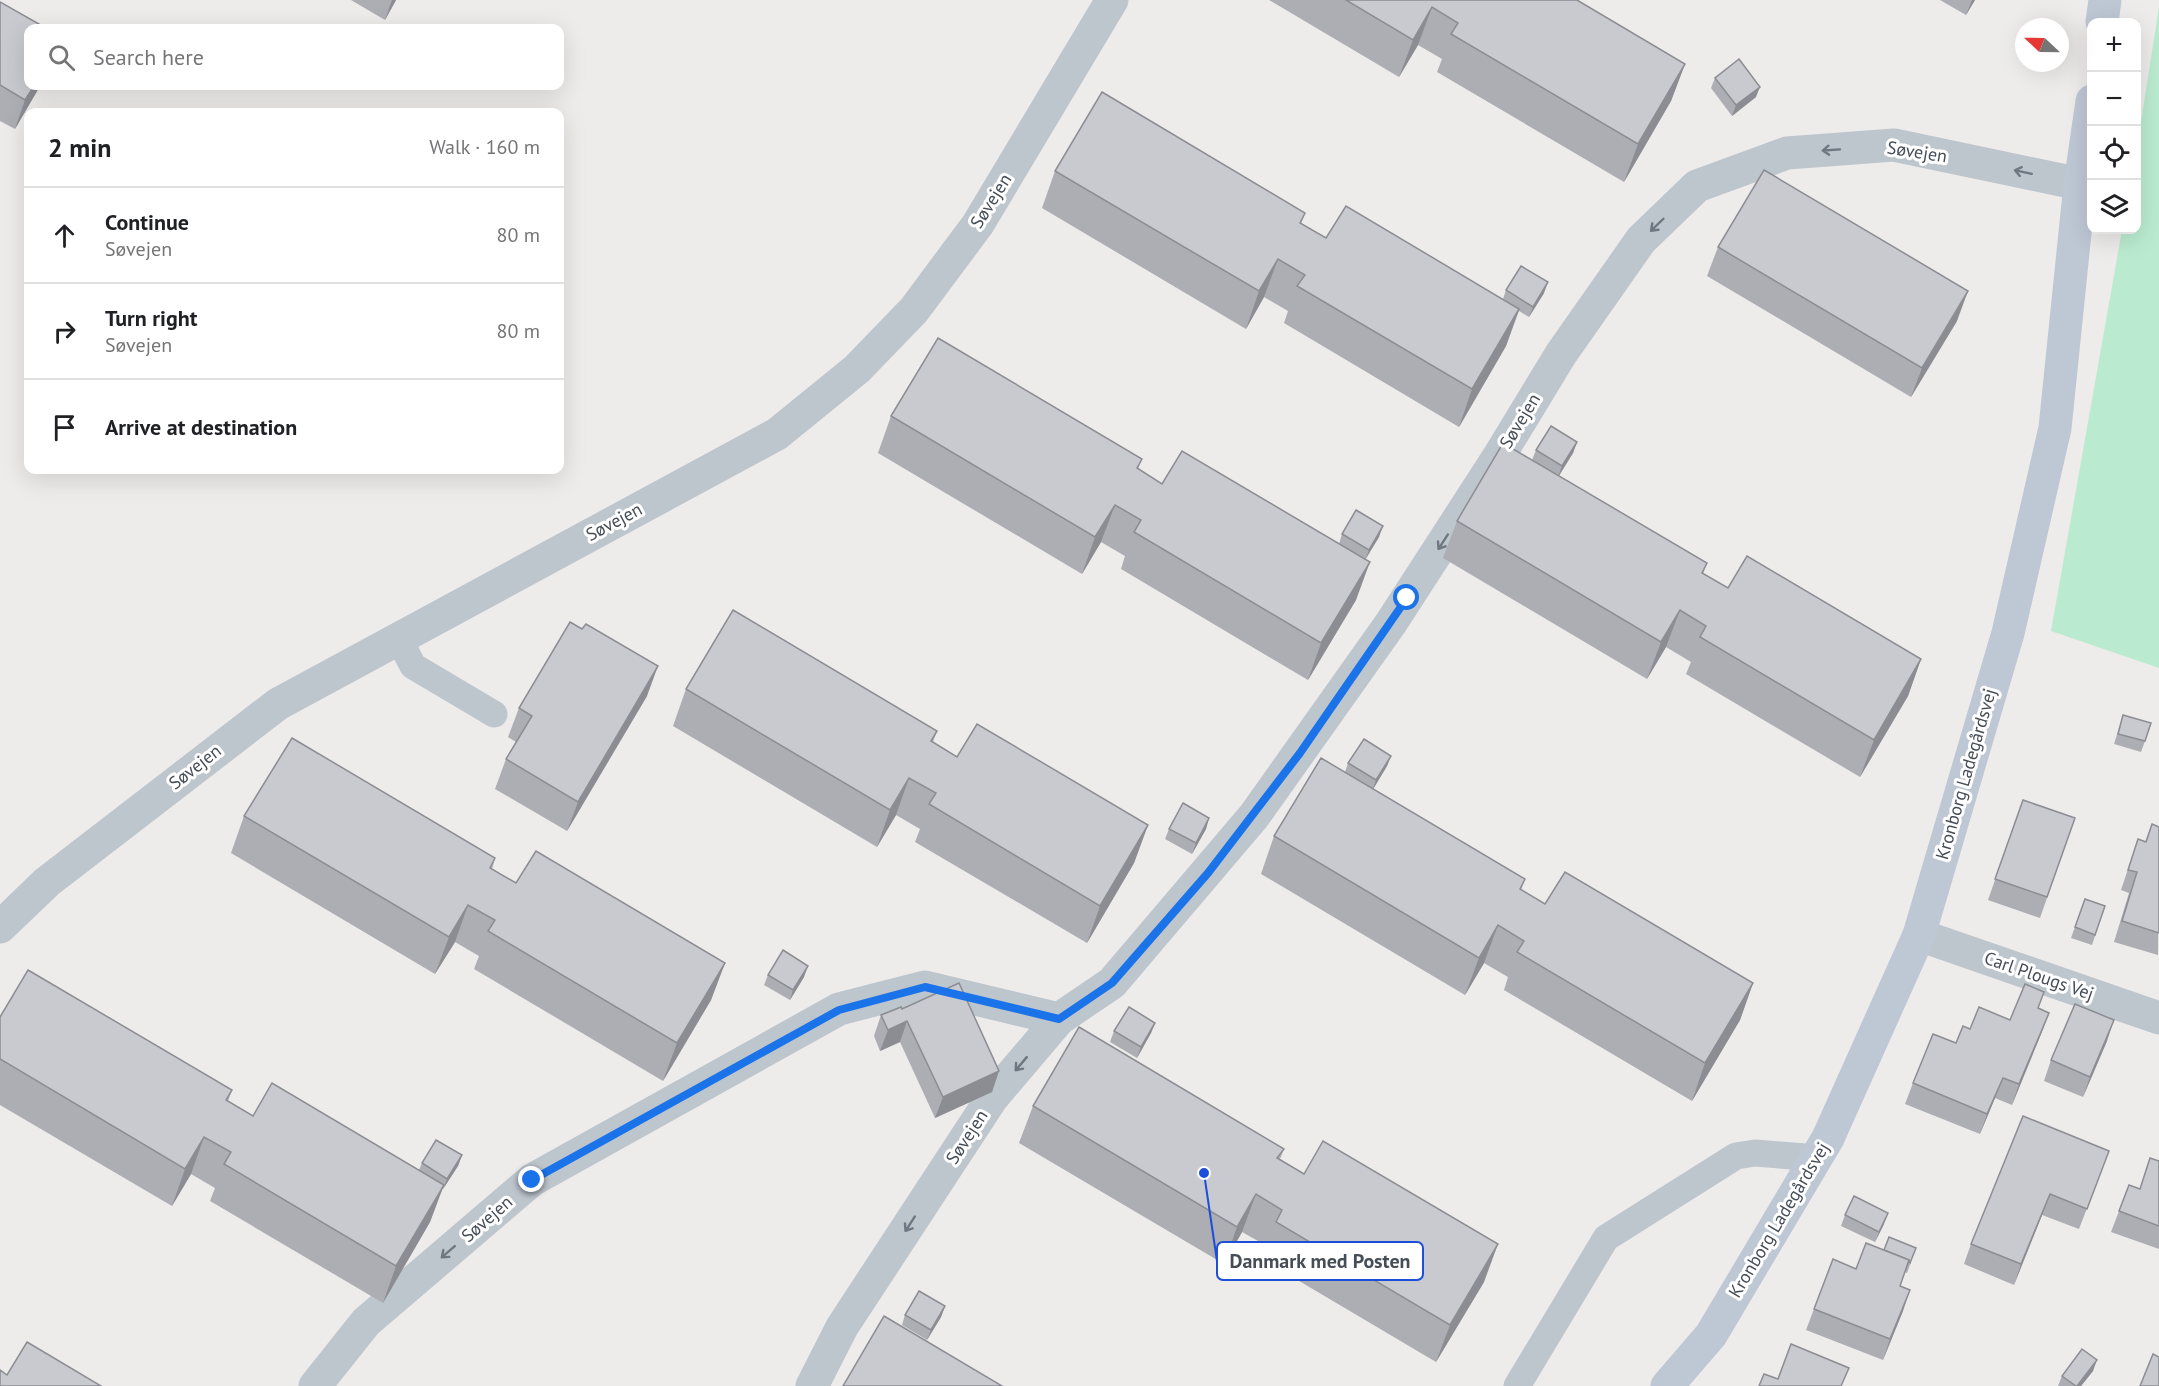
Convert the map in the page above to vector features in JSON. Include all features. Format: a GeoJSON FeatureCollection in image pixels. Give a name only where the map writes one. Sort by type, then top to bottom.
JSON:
{"type":"FeatureCollection","features":[{"type":"Feature","properties":{"kind":"street","name":"Søvejen"},"geometry":{"type":"LineString","coordinates":[[0,927],[47,882],[278,704],[777,434],[857,369],[914,310],[978,224],[1112,0]]}},
{"type":"Feature","properties":{"kind":"street"},"geometry":{"type":"LineString","coordinates":[[2103,18],[2105,0]]}},
{"type":"Feature","properties":{"kind":"street","name":"Kronborg Ladegårdsvej"},"geometry":{"type":"LineString","coordinates":[[1667,1386],[1711,1335],[1817,1158],[1833,1128],[1919,935],[2008,633],[2055,428],[2088,126]]}},
{"type":"Feature","properties":{"kind":"street","name":"Søvejen"},"geometry":{"type":"LineString","coordinates":[[812,1386],[842,1327],[992,1098],[1059,1019],[1112,983],[1254,816],[1390,623],[1499,456],[1567,344],[1641,240],[1697,186],[1787,153],[1894,145],[2080,184]]}},
{"type":"Feature","properties":{"kind":"street","name":"Carl Plougs Vej"},"geometry":{"type":"LineString","coordinates":[[1919,935],[2159,1018]]}},
{"type":"Feature","properties":{"kind":"street","name":"Søvejen"},"geometry":{"type":"LineString","coordinates":[[315,1386],[366,1322],[532,1180],[839,1010],[925,987],[1059,1019]]}},
{"type":"Feature","properties":{"kind":"lane"},"geometry":{"type":"LineString","coordinates":[[399,639],[413,666],[494,714]]}},
{"type":"Feature","properties":{"kind":"lane"},"geometry":{"type":"LineString","coordinates":[[1517,1386],[1606,1239],[1736,1156],[1755,1153],[1817,1158]]}},
{"type":"Feature","properties":{"kind":"green space"},"geometry":{"type":"Polygon","coordinates":[[[2159,7],[2159,668],[2051,631],[2121,234],[2141,234],[2141,122],[2159,7]]]}},
{"type":"Feature","properties":{"kind":"building"},"geometry":{"type":"Polygon","coordinates":[[[1346,0],[1577,0],[1685,64],[1638,144],[1451,34],[1458,23],[1432,7],[1413,40],[1346,0]]]}},
{"type":"Feature","properties":{"kind":"building"},"geometry":{"type":"Polygon","coordinates":[[[0,2],[39,24],[24,24],[24,90],[31,90],[25,100],[0,85],[0,2]]]}},
{"type":"Feature","properties":{"kind":"building"},"geometry":{"type":"Polygon","coordinates":[[[1739,59],[1760,87],[1736,105],[1715,78],[1739,59]]]}},
{"type":"Feature","properties":{"kind":"building"},"geometry":{"type":"Polygon","coordinates":[[[1102,92],[1305,213],[1300,223],[1326,238],[1346,206],[1519,309],[1472,389],[1297,286],[1305,275],[1278,259],[1259,291],[1055,171],[1102,92]]]}},
{"type":"Feature","properties":{"kind":"building"},"geometry":{"type":"Polygon","coordinates":[[[1764,170],[1968,291],[1922,368],[1718,247],[1764,170]]]}},
{"type":"Feature","properties":{"kind":"building"},"geometry":{"type":"Polygon","coordinates":[[[1521,266],[1548,282],[1533,307],[1506,290],[1521,266]]]}},
{"type":"Feature","properties":{"kind":"building"},"geometry":{"type":"Polygon","coordinates":[[[938,338],[1142,459],[1137,468],[1162,484],[1182,451],[1370,562],[1321,643],[1134,532],[1141,520],[1115,505],[1095,537],[891,416],[938,338]]]}},
{"type":"Feature","properties":{"kind":"building"},"geometry":{"type":"Polygon","coordinates":[[[1551,426],[1577,442],[1562,466],[1536,450],[1551,426]]]}},
{"type":"Feature","properties":{"kind":"building"},"geometry":{"type":"Polygon","coordinates":[[[1503,443],[1707,563],[1702,573],[1728,588],[1747,556],[1921,659],[1874,740],[1700,637],[1706,626],[1680,610],[1661,642],[1457,521],[1503,443]]]}},
{"type":"Feature","properties":{"kind":"building"},"geometry":{"type":"Polygon","coordinates":[[[1356,510],[1383,526],[1369,550],[1342,534],[1356,510]]]}},
{"type":"Feature","properties":{"kind":"building"},"geometry":{"type":"Polygon","coordinates":[[[733,610],[937,731],[931,741],[957,757],[977,724],[1148,825],[1100,906],[929,804],[936,793],[909,778],[890,810],[686,689],[733,610]]]}},
{"type":"Feature","properties":{"kind":"building"},"geometry":{"type":"Polygon","coordinates":[[[570,622],[582,629],[586,624],[658,666],[578,802],[506,759],[532,716],[519,708],[570,622]]]}},
{"type":"Feature","properties":{"kind":"building"},"geometry":{"type":"Polygon","coordinates":[[[2123,715],[2151,723],[2145,741],[2118,734],[2123,715]]]}},
{"type":"Feature","properties":{"kind":"building"},"geometry":{"type":"Polygon","coordinates":[[[292,738],[495,858],[490,868],[516,883],[536,851],[725,963],[677,1043],[488,931],[495,920],[468,905],[449,937],[244,816],[292,738]]]}},
{"type":"Feature","properties":{"kind":"building"},"geometry":{"type":"Polygon","coordinates":[[[1364,739],[1391,756],[1376,780],[1348,763],[1364,739]]]}},
{"type":"Feature","properties":{"kind":"building"},"geometry":{"type":"Polygon","coordinates":[[[1321,758],[1525,879],[1520,889],[1545,904],[1565,872],[1753,983],[1705,1063],[1517,952],[1524,941],[1498,925],[1479,958],[1274,836],[1321,758]]]}},
{"type":"Feature","properties":{"kind":"building"},"geometry":{"type":"Polygon","coordinates":[[[2023,800],[2075,818],[2047,897],[1995,879],[2023,800]]]}},
{"type":"Feature","properties":{"kind":"building"},"geometry":{"type":"Polygon","coordinates":[[[1183,803],[1209,818],[1196,843],[1169,829],[1183,803]]]}},
{"type":"Feature","properties":{"kind":"building"},"geometry":{"type":"Polygon","coordinates":[[[2152,824],[2159,827],[2159,933],[2122,921],[2137,872],[2128,870],[2138,839],[2146,842],[2152,824]]]}},
{"type":"Feature","properties":{"kind":"building"},"geometry":{"type":"Polygon","coordinates":[[[2085,899],[2105,906],[2095,935],[2075,927],[2085,899]]]}},
{"type":"Feature","properties":{"kind":"building"},"geometry":{"type":"Polygon","coordinates":[[[783,950],[808,966],[793,990],[768,975],[783,950]]]}},
{"type":"Feature","properties":{"kind":"building"},"geometry":{"type":"Polygon","coordinates":[[[28,970],[232,1090],[226,1100],[253,1116],[272,1083],[444,1185],[396,1266],[224,1164],[231,1152],[204,1137],[185,1169],[0,1059],[0,1017],[28,970]]]}},
{"type":"Feature","properties":{"kind":"building"},"geometry":{"type":"Polygon","coordinates":[[[959,983],[999,1071],[943,1097],[907,1021],[888,1030],[881,1015],[901,1007],[902,1009],[959,983]]]}},
{"type":"Feature","properties":{"kind":"building"},"geometry":{"type":"Polygon","coordinates":[[[2025,984],[2044,992],[2038,1008],[2049,1013],[2019,1084],[2003,1078],[1987,1114],[1913,1083],[1933,1034],[1956,1043],[1963,1026],[1970,1029],[1979,1007],[2010,1020],[2025,984]]]}},
{"type":"Feature","properties":{"kind":"building"},"geometry":{"type":"Polygon","coordinates":[[[2075,1004],[2114,1020],[2090,1077],[2051,1060],[2075,1004]]]}},
{"type":"Feature","properties":{"kind":"building"},"geometry":{"type":"Polygon","coordinates":[[[1129,1007],[1155,1023],[1141,1047],[1114,1031],[1129,1007]]]}},
{"type":"Feature","properties":{"kind":"building"},"geometry":{"type":"Polygon","coordinates":[[[1079,1027],[1284,1149],[1277,1158],[1304,1174],[1323,1141],[1498,1244],[1450,1325],[1276,1222],[1282,1210],[1256,1194],[1237,1227],[1033,1106],[1079,1027]]]}},
{"type":"Feature","properties":{"kind":"building"},"geometry":{"type":"Polygon","coordinates":[[[2023,1116],[2109,1151],[2087,1209],[2050,1194],[2021,1264],[1971,1244],[2023,1116]]]}},
{"type":"Feature","properties":{"kind":"building"},"geometry":{"type":"Polygon","coordinates":[[[436,1140],[462,1155],[447,1179],[422,1163],[436,1140]]]}},
{"type":"Feature","properties":{"kind":"building"},"geometry":{"type":"Polygon","coordinates":[[[2150,1158],[2159,1161],[2159,1226],[2119,1211],[2129,1185],[2140,1189],[2150,1158]]]}},
{"type":"Feature","properties":{"kind":"building"},"geometry":{"type":"Polygon","coordinates":[[[1854,1196],[1888,1213],[1879,1232],[1845,1215],[1854,1196]]]}},
{"type":"Feature","properties":{"kind":"building"},"geometry":{"type":"Polygon","coordinates":[[[1889,1237],[1916,1248],[1910,1263],[1909,1260],[1884,1250],[1889,1237]]]}},
{"type":"Feature","properties":{"kind":"building"},"geometry":{"type":"Polygon","coordinates":[[[1866,1243],[1909,1260],[1900,1286],[1910,1290],[1890,1339],[1814,1309],[1833,1259],[1856,1269],[1866,1243]]]}},
{"type":"Feature","properties":{"kind":"building"},"geometry":{"type":"Polygon","coordinates":[[[919,1291],[945,1306],[931,1330],[905,1315],[919,1291]]]}},
{"type":"Feature","properties":{"kind":"building"},"geometry":{"type":"Polygon","coordinates":[[[884,1316],[1002,1386],[843,1386],[884,1316]]]}},
{"type":"Feature","properties":{"kind":"building"},"geometry":{"type":"Polygon","coordinates":[[[27,1342],[101,1386],[0,1386],[0,1370],[7,1375],[27,1342]]]}},
{"type":"Feature","properties":{"kind":"building"},"geometry":{"type":"Polygon","coordinates":[[[1791,1344],[1849,1368],[1841,1386],[1759,1386],[1764,1374],[1778,1379],[1791,1344]]]}},
{"type":"Feature","properties":{"kind":"building"},"geometry":{"type":"Polygon","coordinates":[[[2082,1349],[2097,1360],[2076,1386],[2062,1376],[2082,1349]]]}},
{"type":"Feature","properties":{"kind":"building"},"geometry":{"type":"Polygon","coordinates":[[[2153,1354],[2159,1357],[2159,1386],[2140,1386],[2153,1354]]]}},
{"type":"Feature","properties":{"kind":"place","name":"Danmark med Posten"},"geometry":{"type":"Point","coordinates":[1204,1173]}},
{"type":"Feature","properties":{"kind":"route"},"geometry":{"type":"LineString","coordinates":[[532,1180],[839,1010],[925,987],[943,989],[1059,1019],[1112,983],[1208,873],[1254,816],[1300,753],[1407,598]]}}]}
